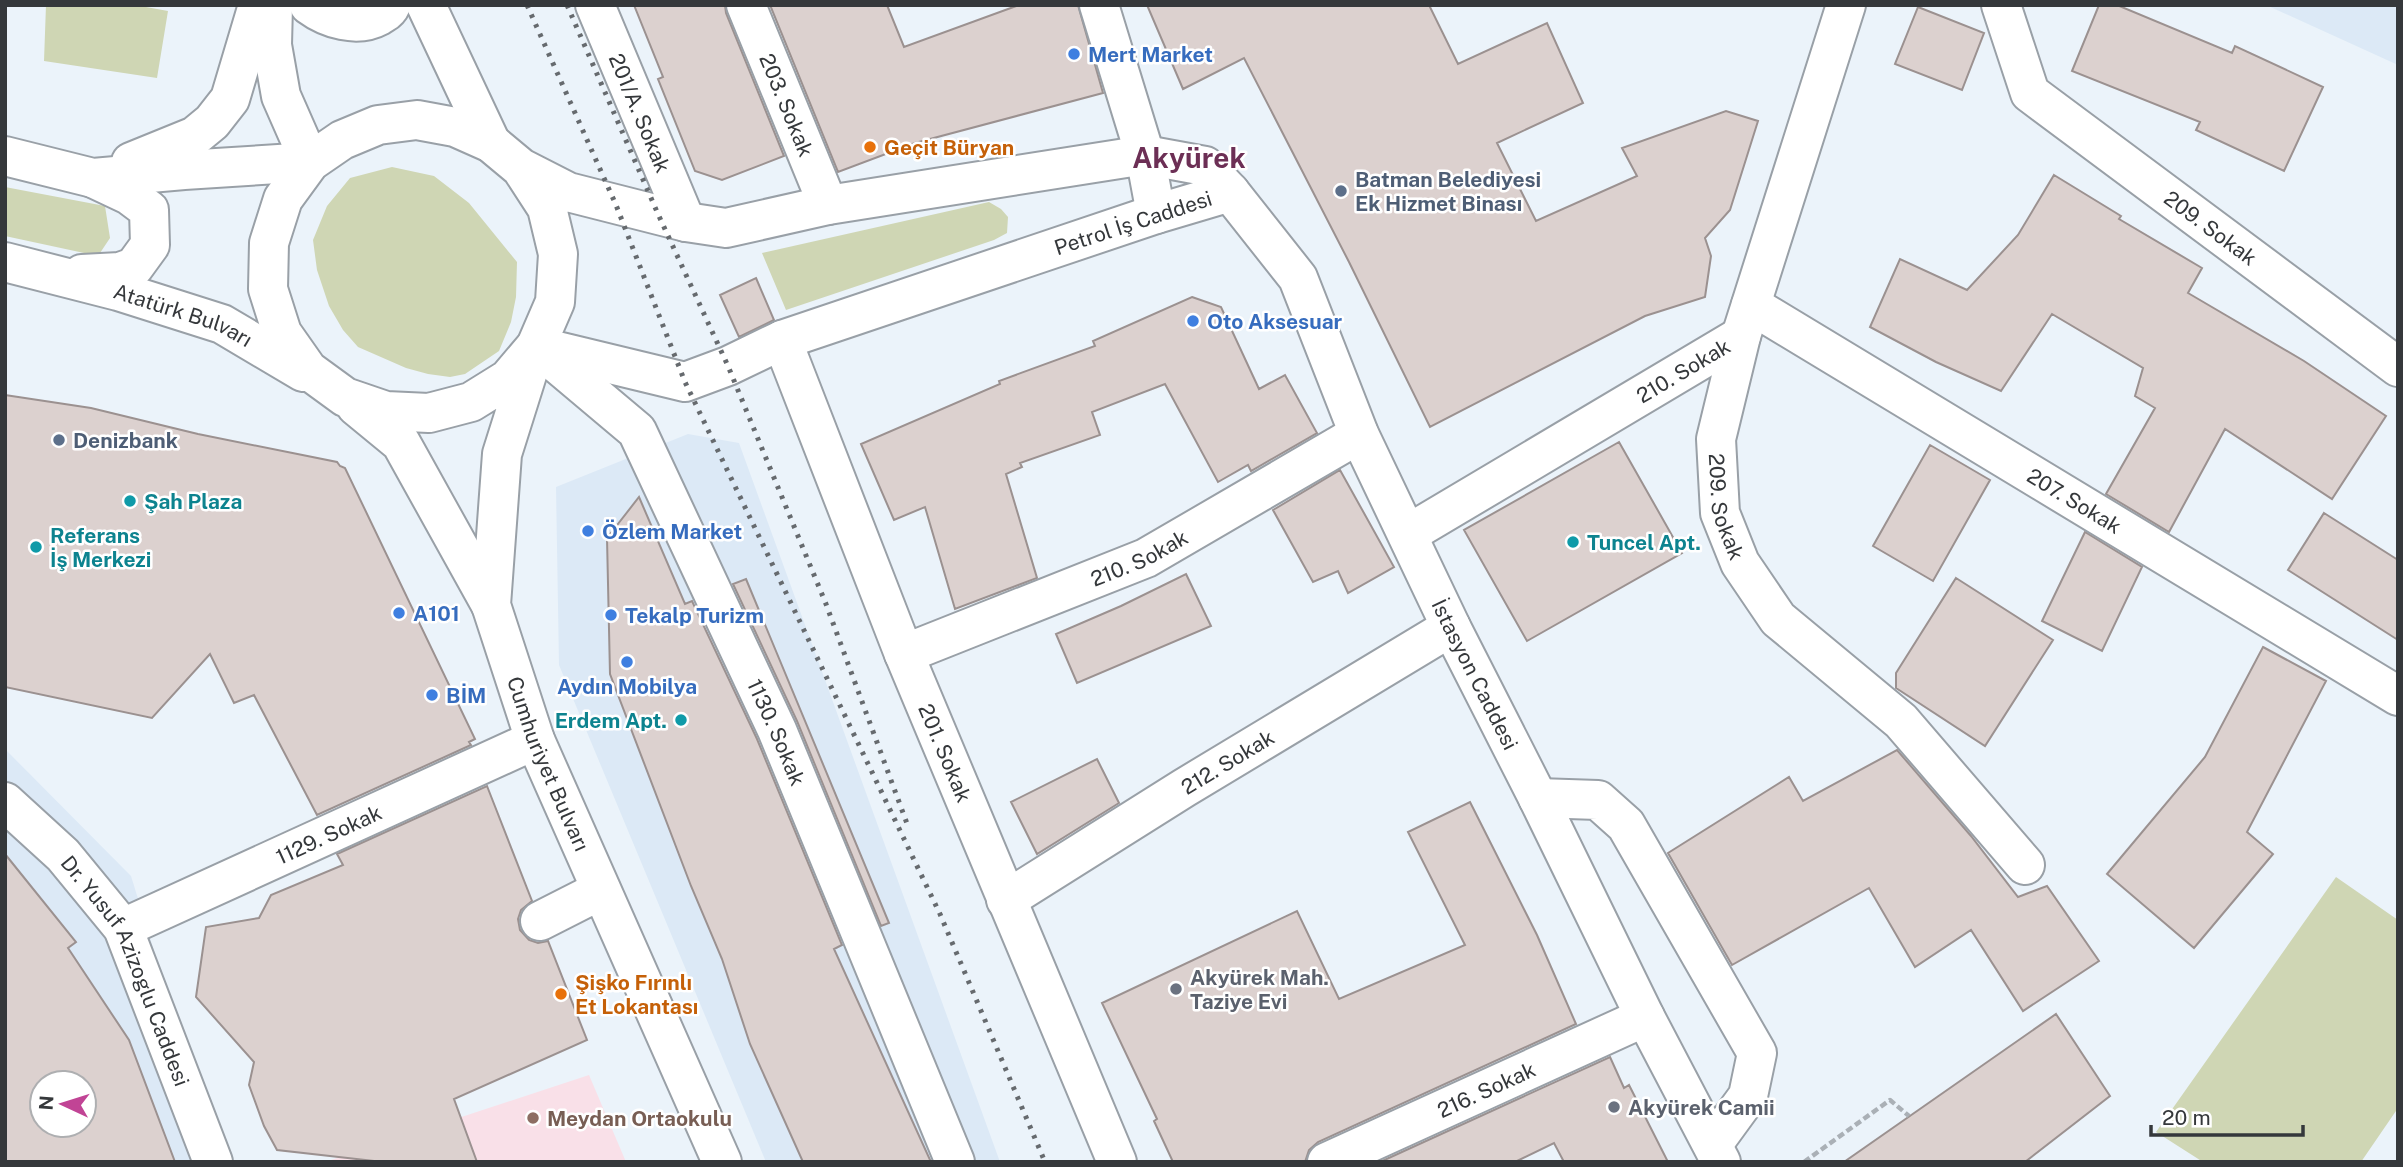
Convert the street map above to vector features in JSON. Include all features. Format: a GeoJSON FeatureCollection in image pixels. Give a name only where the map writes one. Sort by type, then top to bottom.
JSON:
{"type":"FeatureCollection","features":[{"type":"Feature","properties":{"kind":"street"},"geometry":{"type":"LineString","coordinates":[[93,178],[195,136],[212,122],[230,99],[258,5]]}},
{"type":"Feature","properties":{"kind":"street"},"geometry":{"type":"LineString","coordinates":[[273,5],[272,45],[281,96],[310,162]]}},
{"type":"Feature","properties":{"kind":"street"},"geometry":{"type":"LineString","coordinates":[[309,5],[336,19],[354,23],[373,19],[389,10],[391,5]]}},
{"type":"Feature","properties":{"kind":"street"},"geometry":{"type":"LineString","coordinates":[[426,5],[491,143]]}},
{"type":"Feature","properties":{"kind":"street","name":"201/A. Sokak"},"geometry":{"type":"LineString","coordinates":[[595,5],[686,222]]}},
{"type":"Feature","properties":{"kind":"street","name":"203. Sokak"},"geometry":{"type":"LineString","coordinates":[[746,5],[828,205]]}},
{"type":"Feature","properties":{"kind":"street"},"geometry":{"type":"LineString","coordinates":[[1100,5],[1145,155],[1156,214]]}},
{"type":"Feature","properties":{"kind":"street","name":"209. Sokak"},"geometry":{"type":"LineString","coordinates":[[1846,5],[1746,321],[1716,439],[1720,513],[1740,563],[1778,619],[1901,721],[2025,865]]}},
{"type":"Feature","properties":{"kind":"street","name":"209. Sokak"},"geometry":{"type":"LineString","coordinates":[[2001,5],[2030,93],[2398,367]]}},
{"type":"Feature","properties":{"kind":"street"},"geometry":{"type":"LineString","coordinates":[[345,397],[386,411],[429,413],[460,405],[471,402],[508,379],[536,346],[555,302],[558,254],[547,208],[521,168],[491,143],[455,127],[416,120],[378,125],[342,139],[310,162],[283,199],[269,243],[268,289],[282,333],[308,369],[401,443],[491,605]]}},
{"type":"Feature","properties":{"kind":"street","name":"Petrol İş Caddesi"},"geometry":{"type":"LineString","coordinates":[[521,168],[568,192],[686,222],[726,228],[828,205],[1145,155],[1205,166],[1230,192],[1156,214],[782,340],[728,366],[685,382],[536,346]]}},
{"type":"Feature","properties":{"kind":"street"},"geometry":{"type":"LineString","coordinates":[[5,156],[93,178],[129,195],[149,210],[150,245],[134,267],[120,272],[57,275]]}},
{"type":"Feature","properties":{"kind":"street"},"geometry":{"type":"LineString","coordinates":[[93,178],[310,162]]}},
{"type":"Feature","properties":{"kind":"street","name":"İstasyon Caddesi"},"geometry":{"type":"LineString","coordinates":[[1230,192],[1298,278],[1359,434],[1451,627],[1645,1017],[1717,1153]]}},
{"type":"Feature","properties":{"kind":"street","name":"Atatürk Bulvarı"},"geometry":{"type":"LineString","coordinates":[[5,262],[118,291],[222,324],[345,397]]}},
{"type":"Feature","properties":{"kind":"street","name":"210. Sokak"},"geometry":{"type":"LineString","coordinates":[[1408,534],[1746,321]]}},
{"type":"Feature","properties":{"kind":"street","name":"207. Sokak"},"geometry":{"type":"LineString","coordinates":[[1746,321],[2398,696]]}},
{"type":"Feature","properties":{"kind":"street","name":"201. Sokak"},"geometry":{"type":"LineString","coordinates":[[782,340],[904,654],[1117,1162]]}},
{"type":"Feature","properties":{"kind":"street","name":"Cumhuriyet Bulvarı"},"geometry":{"type":"LineString","coordinates":[[536,346],[502,454],[491,605],[535,740],[722,1162]]}},
{"type":"Feature","properties":{"kind":"street","name":"1130. Sokak"},"geometry":{"type":"LineString","coordinates":[[536,346],[637,431],[777,730],[954,1162]]}},
{"type":"Feature","properties":{"kind":"street","name":"210. Sokak"},"geometry":{"type":"LineString","coordinates":[[904,654],[1146,558],[1359,434]]}},
{"type":"Feature","properties":{"kind":"street","name":"212. Sokak"},"geometry":{"type":"LineString","coordinates":[[1006,900],[1184,788],[1451,627]]}},
{"type":"Feature","properties":{"kind":"street","name":"1129. Sokak"},"geometry":{"type":"LineString","coordinates":[[123,928],[535,740]]}},
{"type":"Feature","properties":{"kind":"street"},"geometry":{"type":"LineString","coordinates":[[1538,798],[1598,800],[1626,825],[1756,1053],[1748,1096],[1717,1153]]}},
{"type":"Feature","properties":{"kind":"street","name":"Dr. Yusuf Azizoglu Caddesi"},"geometry":{"type":"LineString","coordinates":[[5,802],[63,855],[123,928],[213,1162]]}},
{"type":"Feature","properties":{"kind":"street"},"geometry":{"type":"LineString","coordinates":[[540,921],[601,890]]}},
{"type":"Feature","properties":{"kind":"street","name":"216. Sokak"},"geometry":{"type":"LineString","coordinates":[[1327,1162],[1645,1017]]}},
{"type":"Feature","properties":{"kind":"path"},"geometry":{"type":"LineString","coordinates":[[1804,1162],[1890,1100],[1909,1116]]}},
{"type":"Feature","properties":{"kind":"shaded area"},"geometry":{"type":"Polygon","coordinates":[[[2266,5],[2398,5],[2398,65],[2266,5]]]}},
{"type":"Feature","properties":{"kind":"shaded area"},"geometry":{"type":"Polygon","coordinates":[[[688,434],[739,443],[1000,1162],[766,1162],[559,665],[556,487],[688,434]]]}},
{"type":"Feature","properties":{"kind":"shaded area"},"geometry":{"type":"Polygon","coordinates":[[[5,749],[131,876],[219,1162],[5,1162],[5,749]]]}},
{"type":"Feature","properties":{"kind":"shaded area","name":"Meydan Ortaokulu"},"geometry":{"type":"Polygon","coordinates":[[[589,1075],[626,1162],[325,1162],[589,1075]]]}},
{"type":"Feature","properties":{"kind":"green space"},"geometry":{"type":"Polygon","coordinates":[[[46,5],[135,5],[168,11],[157,78],[44,61],[46,5]]]}},
{"type":"Feature","properties":{"kind":"green space"},"geometry":{"type":"Polygon","coordinates":[[[392,167],[434,176],[469,203],[517,262],[516,297],[511,322],[499,351],[465,374],[450,377],[428,374],[406,368],[358,347],[343,330],[329,306],[317,270],[313,240],[327,206],[350,178],[392,167]]]}},
{"type":"Feature","properties":{"kind":"green space"},"geometry":{"type":"Polygon","coordinates":[[[5,187],[105,206],[110,238],[98,256],[5,236],[5,187]]]}},
{"type":"Feature","properties":{"kind":"green space"},"geometry":{"type":"Polygon","coordinates":[[[989,202],[1008,217],[1007,233],[994,240],[786,310],[762,253],[989,202]]]}},
{"type":"Feature","properties":{"kind":"green space"},"geometry":{"type":"Polygon","coordinates":[[[2336,877],[2398,920],[2398,1108],[2361,1162],[2203,1162],[2156,1132],[2336,877]]]}},
{"type":"Feature","properties":{"kind":"building"},"geometry":{"type":"Polygon","coordinates":[[[634,5],[725,5],[784,156],[722,180],[695,171],[658,79],[663,77],[634,5]]]}},
{"type":"Feature","properties":{"kind":"building"},"geometry":{"type":"Polygon","coordinates":[[[770,5],[887,5],[904,47],[1019,5],[1078,5],[1103,93],[915,143],[838,172],[770,5]]]}},
{"type":"Feature","properties":{"kind":"building"},"geometry":{"type":"Polygon","coordinates":[[[1147,5],[1429,5],[1458,64],[1547,23],[1583,103],[1497,143],[1536,221],[1637,176],[1622,148],[1726,111],[1758,121],[1730,210],[1705,238],[1711,256],[1705,297],[1645,316],[1430,427],[1244,58],[1183,89],[1147,5]]]}},
{"type":"Feature","properties":{"kind":"building"},"geometry":{"type":"Polygon","coordinates":[[[2099,5],[2117,5],[2232,53],[2235,46],[2323,87],[2284,171],[2196,130],[2200,122],[2072,71],[2099,5]]]}},
{"type":"Feature","properties":{"kind":"building"},"geometry":{"type":"Polygon","coordinates":[[[1918,7],[1984,33],[1962,90],[1895,64],[1918,7]]]}},
{"type":"Feature","properties":{"kind":"building"},"geometry":{"type":"Polygon","coordinates":[[[2054,175],[2121,216],[2119,219],[2202,268],[2188,293],[2304,361],[2386,416],[2332,499],[2225,429],[2169,532],[2106,494],[2155,408],[2135,396],[2143,368],[2052,314],[2001,391],[1936,362],[1870,327],[1900,259],[1967,290],[2018,235],[2054,175]]]}},
{"type":"Feature","properties":{"kind":"building"},"geometry":{"type":"Polygon","coordinates":[[[756,278],[774,320],[739,337],[720,295],[756,278]]]}},
{"type":"Feature","properties":{"kind":"building"},"geometry":{"type":"Polygon","coordinates":[[[1192,297],[1221,307],[1259,389],[1285,375],[1317,433],[1251,471],[1248,465],[1218,482],[1165,384],[1092,412],[1100,435],[1020,463],[1022,467],[1006,474],[1037,578],[955,609],[925,507],[894,520],[861,444],[1000,384],[999,381],[1095,346],[1093,341],[1192,297]]]}},
{"type":"Feature","properties":{"kind":"building"},"geometry":{"type":"Polygon","coordinates":[[[5,395],[91,408],[198,434],[337,462],[345,468],[475,739],[469,742],[471,745],[317,815],[254,695],[234,703],[210,654],[152,718],[5,687],[5,395]]]}},
{"type":"Feature","properties":{"kind":"building","name":"Tuncel Apt."},"geometry":{"type":"Polygon","coordinates":[[[1619,442],[1682,553],[1527,641],[1464,530],[1619,442]]]}},
{"type":"Feature","properties":{"kind":"building"},"geometry":{"type":"Polygon","coordinates":[[[1930,445],[1990,480],[1933,581],[1873,546],[1930,445]]]}},
{"type":"Feature","properties":{"kind":"building"},"geometry":{"type":"Polygon","coordinates":[[[1340,470],[1394,567],[1348,593],[1338,571],[1313,582],[1273,510],[1340,470]]]}},
{"type":"Feature","properties":{"kind":"building"},"geometry":{"type":"Polygon","coordinates":[[[639,497],[685,604],[692,601],[757,739],[842,945],[834,949],[931,1162],[803,1162],[750,1044],[722,959],[691,886],[610,674],[607,538],[639,497]]]}},
{"type":"Feature","properties":{"kind":"building"},"geometry":{"type":"Polygon","coordinates":[[[2324,513],[2398,560],[2398,640],[2288,570],[2324,513]]]}},
{"type":"Feature","properties":{"kind":"building"},"geometry":{"type":"Polygon","coordinates":[[[2085,532],[2142,567],[2102,651],[2042,621],[2085,532]]]}},
{"type":"Feature","properties":{"kind":"building"},"geometry":{"type":"Polygon","coordinates":[[[1186,574],[1211,626],[1077,683],[1056,634],[1186,574]]]}},
{"type":"Feature","properties":{"kind":"building"},"geometry":{"type":"Polygon","coordinates":[[[1956,578],[2053,640],[1985,746],[1896,688],[1896,673],[1956,578]]]}},
{"type":"Feature","properties":{"kind":"building"},"geometry":{"type":"Polygon","coordinates":[[[746,579],[889,923],[881,926],[797,721],[733,584],[746,579]]]}},
{"type":"Feature","properties":{"kind":"building"},"geometry":{"type":"Polygon","coordinates":[[[2263,647],[2326,681],[2247,832],[2273,854],[2194,948],[2107,874],[2205,757],[2263,647]]]}},
{"type":"Feature","properties":{"kind":"building"},"geometry":{"type":"Polygon","coordinates":[[[1897,750],[1971,836],[2018,897],[2047,886],[2099,961],[2023,1011],[1971,930],[1915,967],[1869,888],[1732,965],[1668,853],[1789,777],[1803,801],[1897,750]]]}},
{"type":"Feature","properties":{"kind":"building"},"geometry":{"type":"Polygon","coordinates":[[[1097,759],[1119,803],[1037,854],[1011,802],[1097,759]]]}},
{"type":"Feature","properties":{"kind":"building"},"geometry":{"type":"Polygon","coordinates":[[[487,786],[532,901],[521,910],[518,919],[520,930],[529,940],[538,943],[548,941],[587,1040],[454,1099],[477,1162],[383,1162],[277,1150],[264,1126],[249,1085],[254,1062],[196,997],[206,927],[259,918],[271,895],[343,865],[337,854],[487,786]]]}},
{"type":"Feature","properties":{"kind":"building"},"geometry":{"type":"Polygon","coordinates":[[[1470,802],[1537,935],[1576,1024],[1318,1142],[1309,1150],[1305,1162],[1173,1162],[1154,1121],[1157,1119],[1102,1003],[1297,911],[1339,999],[1465,945],[1408,832],[1470,802]]]}},
{"type":"Feature","properties":{"kind":"building"},"geometry":{"type":"Polygon","coordinates":[[[5,854],[76,942],[68,948],[129,1040],[175,1162],[5,1162],[5,854]]]}},
{"type":"Feature","properties":{"kind":"building"},"geometry":{"type":"Polygon","coordinates":[[[2056,1014],[2110,1096],[2025,1162],[1844,1162],[2056,1014]]]}},
{"type":"Feature","properties":{"kind":"building"},"geometry":{"type":"Polygon","coordinates":[[[1610,1057],[1624,1088],[1629,1085],[1668,1162],[1564,1162],[1554,1143],[1515,1162],[1380,1162],[1610,1057]]]}},
{"type":"Feature","properties":{"kind":"railway"},"geometry":{"type":"LineString","coordinates":[[527,5],[616,205],[685,382],[940,914],[1045,1162]]}},
{"type":"Feature","properties":{"kind":"railway"},"geometry":{"type":"LineString","coordinates":[[567,5],[728,366],[826,604],[909,829]]}},
{"type":"Feature","properties":{"kind":"place","name":"Mert Market"},"geometry":{"type":"Point","coordinates":[1074,54]}},
{"type":"Feature","properties":{"kind":"place","name":"Geçit Büryan"},"geometry":{"type":"Point","coordinates":[870,147]}},
{"type":"Feature","properties":{"kind":"place","name":"Batman Belediyesi Ek Hizmet Binası"},"geometry":{"type":"Point","coordinates":[1341,191]}},
{"type":"Feature","properties":{"kind":"place","name":"Oto Aksesuar"},"geometry":{"type":"Point","coordinates":[1193,321]}},
{"type":"Feature","properties":{"kind":"place","name":"Denizbank"},"geometry":{"type":"Point","coordinates":[59,440]}},
{"type":"Feature","properties":{"kind":"place","name":"Şah Plaza"},"geometry":{"type":"Point","coordinates":[130,501]}},
{"type":"Feature","properties":{"kind":"place","name":"Özlem Market"},"geometry":{"type":"Point","coordinates":[588,531]}},
{"type":"Feature","properties":{"kind":"place","name":"Tuncel Apt."},"geometry":{"type":"Point","coordinates":[1573,542]}},
{"type":"Feature","properties":{"kind":"place","name":"Referans İş Merkezi"},"geometry":{"type":"Point","coordinates":[36,547]}},
{"type":"Feature","properties":{"kind":"place","name":"A101"},"geometry":{"type":"Point","coordinates":[399,613]}},
{"type":"Feature","properties":{"kind":"place","name":"Tekalp Turizm"},"geometry":{"type":"Point","coordinates":[611,615]}},
{"type":"Feature","properties":{"kind":"place","name":"Aydın Mobilya"},"geometry":{"type":"Point","coordinates":[627,662]}},
{"type":"Feature","properties":{"kind":"place","name":"BİM"},"geometry":{"type":"Point","coordinates":[432,695]}},
{"type":"Feature","properties":{"kind":"place","name":"Erdem Apt."},"geometry":{"type":"Point","coordinates":[681,720]}},
{"type":"Feature","properties":{"kind":"place","name":"Akyürek Mah. Taziye Evi"},"geometry":{"type":"Point","coordinates":[1176,989]}},
{"type":"Feature","properties":{"kind":"place","name":"Şişko Fırınlı Et Lokantası"},"geometry":{"type":"Point","coordinates":[561,994]}},
{"type":"Feature","properties":{"kind":"place","name":"Akyürek Camii"},"geometry":{"type":"Point","coordinates":[1614,1107]}},
{"type":"Feature","properties":{"kind":"place","name":"Meydan Ortaokulu"},"geometry":{"type":"Point","coordinates":[533,1118]}},
{"type":"Feature","properties":{"kind":"district","name":"Akyürek"},"geometry":{"type":"Point","coordinates":[1189,157]}}]}
